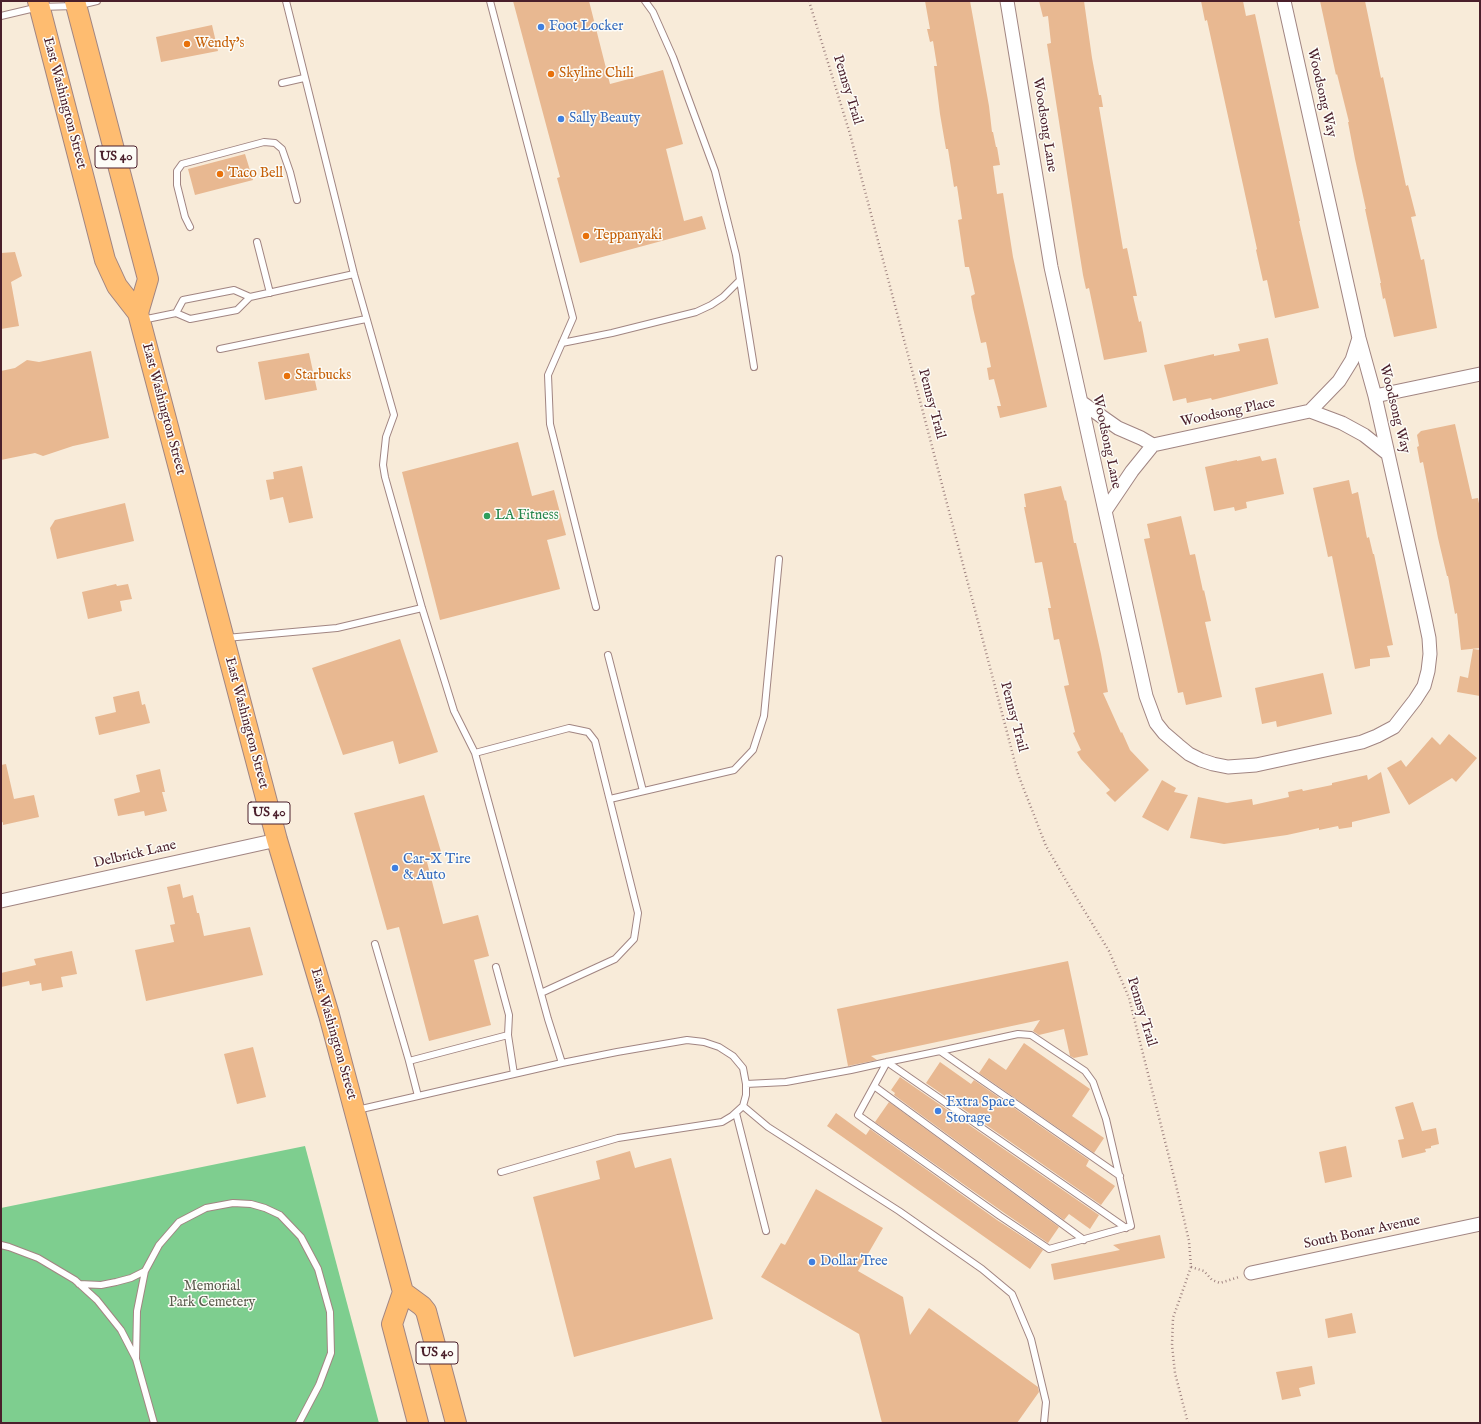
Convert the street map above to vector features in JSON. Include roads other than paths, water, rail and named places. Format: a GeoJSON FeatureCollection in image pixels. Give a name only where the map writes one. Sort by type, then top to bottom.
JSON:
{"type":"FeatureCollection","features":[{"type":"Feature","properties":{"kind":"main road","name":"East Washington Street"},"geometry":{"type":"LineString","coordinates":[[38,4],[105,260],[117,286],[139,317],[276,840],[329,1015],[403,1292]]}},
{"type":"Feature","properties":{"kind":"main road","name":"US 40"},"geometry":{"type":"LineString","coordinates":[[76,4],[148,279],[139,317]]}},
{"type":"Feature","properties":{"kind":"main road","name":"US 40"},"geometry":{"type":"LineString","coordinates":[[418,1423],[392,1324],[403,1292],[422,1306],[426,1311],[456,1423]]}},
{"type":"Feature","properties":{"kind":"street","name":"Woodsong Lane"},"geometry":{"type":"LineString","coordinates":[[1007,1],[1051,267],[1146,696],[1156,723],[1164,733],[1189,754],[1213,764],[1228,767],[1256,765],[1307,754]]}},
{"type":"Feature","properties":{"kind":"street","name":"Woodsong Way"},"geometry":{"type":"LineString","coordinates":[[1284,1],[1359,338],[1375,396],[1388,454],[1429,638],[1430,654],[1424,686],[1416,700],[1394,727],[1362,742],[1307,754]]}},
{"type":"Feature","properties":{"kind":"street"},"geometry":{"type":"LineString","coordinates":[[1359,338],[1352,360],[1339,381],[1310,411],[1348,426],[1364,435],[1388,454]]}},
{"type":"Feature","properties":{"kind":"street"},"geometry":{"type":"LineString","coordinates":[[1375,396],[1480,374]]}},
{"type":"Feature","properties":{"kind":"street"},"geometry":{"type":"LineString","coordinates":[[1081,402],[1118,428],[1153,445],[1132,471],[1105,511]]}},
{"type":"Feature","properties":{"kind":"street","name":"Woodsong Place"},"geometry":{"type":"LineString","coordinates":[[1153,445],[1310,411]]}},
{"type":"Feature","properties":{"kind":"street","name":"Delbrick Lane"},"geometry":{"type":"LineString","coordinates":[[1,901],[276,840]]}},
{"type":"Feature","properties":{"kind":"street","name":"South Bonar Avenue"},"geometry":{"type":"LineString","coordinates":[[1252,1273],[1480,1224]]}},
{"type":"Feature","properties":{"kind":"lane"},"geometry":{"type":"LineString","coordinates":[[1,16],[38,4],[76,4],[98,1]]}},
{"type":"Feature","properties":{"kind":"lane"},"geometry":{"type":"LineString","coordinates":[[286,1],[354,274],[394,415],[386,437],[383,465],[385,477],[422,608],[454,711],[475,753],[541,993],[562,1063]]}},
{"type":"Feature","properties":{"kind":"lane"},"geometry":{"type":"LineString","coordinates":[[490,1],[573,318],[548,376],[550,424],[596,607]]}},
{"type":"Feature","properties":{"kind":"lane"},"geometry":{"type":"LineString","coordinates":[[645,1],[653,12],[674,56],[715,171],[736,255],[754,367]]}},
{"type":"Feature","properties":{"kind":"lane"},"geometry":{"type":"LineString","coordinates":[[282,84],[304,78]]}},
{"type":"Feature","properties":{"kind":"lane"},"geometry":{"type":"LineString","coordinates":[[190,227],[185,217],[177,185],[176,170],[182,164],[264,142],[275,143],[282,149],[297,200]]}},
{"type":"Feature","properties":{"kind":"lane"},"geometry":{"type":"LineString","coordinates":[[257,242],[270,293]]}},
{"type":"Feature","properties":{"kind":"lane"},"geometry":{"type":"LineString","coordinates":[[139,317],[176,313],[190,319],[237,310],[250,297],[354,274]]}},
{"type":"Feature","properties":{"kind":"lane"},"geometry":{"type":"LineString","coordinates":[[562,344],[696,312],[723,297],[740,280]]}},
{"type":"Feature","properties":{"kind":"lane"},"geometry":{"type":"LineString","coordinates":[[176,313],[183,300],[234,290],[250,297]]}},
{"type":"Feature","properties":{"kind":"lane"},"geometry":{"type":"LineString","coordinates":[[220,349],[366,319]]}},
{"type":"Feature","properties":{"kind":"lane"},"geometry":{"type":"LineString","coordinates":[[610,799],[734,770],[753,750],[764,716],[779,559]]}},
{"type":"Feature","properties":{"kind":"lane"},"geometry":{"type":"LineString","coordinates":[[223,639],[337,628],[422,608]]}},
{"type":"Feature","properties":{"kind":"lane"},"geometry":{"type":"LineString","coordinates":[[608,655],[643,792]]}},
{"type":"Feature","properties":{"kind":"lane"},"geometry":{"type":"LineString","coordinates":[[475,753],[569,728],[588,732],[595,741],[638,913],[634,939],[615,959],[541,993]]}},
{"type":"Feature","properties":{"kind":"lane"},"geometry":{"type":"LineString","coordinates":[[375,944],[418,1096]]}},
{"type":"Feature","properties":{"kind":"lane"},"geometry":{"type":"LineString","coordinates":[[496,968],[509,1015],[508,1035],[514,1074]]}},
{"type":"Feature","properties":{"kind":"lane"},"geometry":{"type":"LineString","coordinates":[[746,1084],[786,1082],[1018,1034],[1031,1035],[1085,1071],[1093,1082],[1106,1119],[1131,1226],[1049,1249],[858,1115],[887,1062]]}},
{"type":"Feature","properties":{"kind":"lane"},"geometry":{"type":"LineString","coordinates":[[409,1061],[508,1035]]}},
{"type":"Feature","properties":{"kind":"lane"},"geometry":{"type":"LineString","coordinates":[[354,1110],[562,1063],[687,1040],[704,1042],[719,1047],[732,1056],[743,1068],[746,1084],[746,1095],[743,1106],[736,1113],[722,1122],[618,1138],[501,1172]]}},
{"type":"Feature","properties":{"kind":"lane"},"geometry":{"type":"LineString","coordinates":[[940,1051],[1120,1176]]}},
{"type":"Feature","properties":{"kind":"lane"},"geometry":{"type":"LineString","coordinates":[[887,1062],[1126,1228]]}},
{"type":"Feature","properties":{"kind":"lane"},"geometry":{"type":"LineString","coordinates":[[874,1086],[1084,1240]]}},
{"type":"Feature","properties":{"kind":"lane"},"geometry":{"type":"LineString","coordinates":[[743,1106],[768,1127],[906,1215],[982,1269],[1012,1294],[1031,1339],[1046,1402],[1044,1423]]}},
{"type":"Feature","properties":{"kind":"lane"},"geometry":{"type":"LineString","coordinates":[[736,1113],[766,1231]]}},
{"type":"Feature","properties":{"kind":"lane"},"geometry":{"type":"LineString","coordinates":[[136,1359],[137,1311],[145,1271],[159,1245],[178,1222],[206,1208],[233,1203],[251,1204],[265,1208],[280,1215],[302,1237],[318,1269],[330,1312],[331,1353],[319,1385],[299,1423]]}},
{"type":"Feature","properties":{"kind":"lane"},"geometry":{"type":"LineString","coordinates":[[1,1245],[38,1258],[75,1280],[98,1300],[121,1330],[136,1359],[154,1423]]}},
{"type":"Feature","properties":{"kind":"lane"},"geometry":{"type":"LineString","coordinates":[[79,1284],[116,1282],[131,1278],[145,1271]]}},
{"type":"Feature","properties":{"kind":"place","name":"Foot Locker"},"geometry":{"type":"Point","coordinates":[541,27]}},
{"type":"Feature","properties":{"kind":"place","name":"Wendy's"},"geometry":{"type":"Point","coordinates":[187,44]}},
{"type":"Feature","properties":{"kind":"place","name":"Skyline Chili"},"geometry":{"type":"Point","coordinates":[551,74]}},
{"type":"Feature","properties":{"kind":"place","name":"Sally Beauty"},"geometry":{"type":"Point","coordinates":[561,119]}},
{"type":"Feature","properties":{"kind":"place","name":"Taco Bell"},"geometry":{"type":"Point","coordinates":[220,174]}},
{"type":"Feature","properties":{"kind":"place","name":"Teppanyaki"},"geometry":{"type":"Point","coordinates":[586,236]}},
{"type":"Feature","properties":{"kind":"place","name":"Starbucks"},"geometry":{"type":"Point","coordinates":[287,376]}},
{"type":"Feature","properties":{"kind":"place","name":"LA Fitness"},"geometry":{"type":"Point","coordinates":[487,516]}},
{"type":"Feature","properties":{"kind":"place","name":"Car-X Tire & Auto"},"geometry":{"type":"Point","coordinates":[395,868]}},
{"type":"Feature","properties":{"kind":"place","name":"Extra Space Storage"},"geometry":{"type":"Point","coordinates":[938,1111]}},
{"type":"Feature","properties":{"kind":"place","name":"Dollar Tree"},"geometry":{"type":"Point","coordinates":[812,1262]}},
{"type":"Feature","properties":{"kind":"park label","name":"Memorial Park Cemetery"},"geometry":{"type":"Point","coordinates":[212,1296]}}]}
